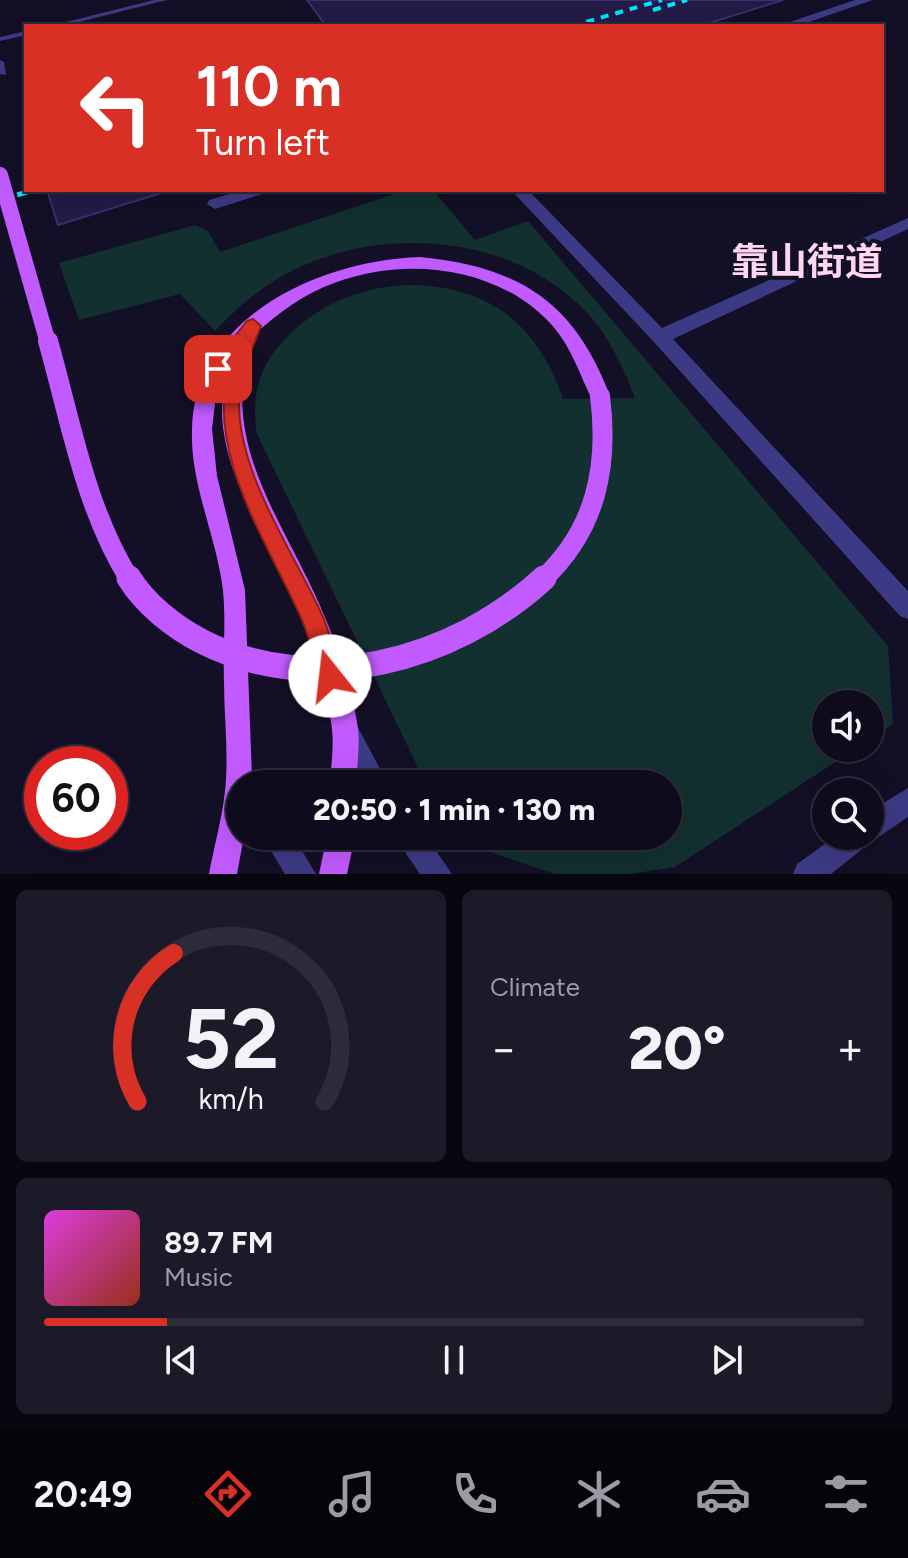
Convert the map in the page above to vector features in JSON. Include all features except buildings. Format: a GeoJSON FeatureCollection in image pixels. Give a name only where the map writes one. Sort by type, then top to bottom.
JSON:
{"type":"FeatureCollection","features":[{"type":"Feature","properties":{"kind":"main road"},"geometry":{"type":"LineString","coordinates":[[0,175],[95,506],[118,561],[149,602],[178,628],[215,649],[261,664],[302,670],[350,670],[395,662],[439,647],[524,597],[555,567],[579,535],[594,502],[604,466],[605,436],[600,396],[585,356],[556,317],[513,285],[461,267],[405,261],[349,270],[297,291],[253,326],[226,357],[209,387],[202,438],[212,497],[234,588],[240,770]]}},
{"type":"Feature","properties":{"kind":"main road"},"geometry":{"type":"LineString","coordinates":[[253,326],[236,369],[230,399],[232,432],[249,485],[314,622],[345,729],[344,770]]}},
{"type":"Feature","properties":{"kind":"main road"},"geometry":{"type":"LineString","coordinates":[[223,874],[227,850]]}},
{"type":"Feature","properties":{"kind":"main road"},"geometry":{"type":"LineString","coordinates":[[333,874],[338,850]]}},
{"type":"Feature","properties":{"kind":"street"},"geometry":{"type":"LineString","coordinates":[[790,24],[867,0]]}},
{"type":"Feature","properties":{"kind":"street"},"geometry":{"type":"LineString","coordinates":[[215,204],[254,192]]}},
{"type":"Feature","properties":{"kind":"street"},"geometry":{"type":"LineString","coordinates":[[521,192],[660,337],[908,608]]}},
{"type":"Feature","properties":{"kind":"street"},"geometry":{"type":"LineString","coordinates":[[660,337],[908,223]]}},
{"type":"Feature","properties":{"kind":"street"},"geometry":{"type":"LineString","coordinates":[[345,729],[367,770]]}},
{"type":"Feature","properties":{"kind":"street"},"geometry":{"type":"LineString","coordinates":[[884,818],[908,801]]}},
{"type":"Feature","properties":{"kind":"street"},"geometry":{"type":"LineString","coordinates":[[286,850],[302,874]]}},
{"type":"Feature","properties":{"kind":"street"},"geometry":{"type":"LineString","coordinates":[[419,850],[438,874]]}},
{"type":"Feature","properties":{"kind":"street"},"geometry":{"type":"LineString","coordinates":[[807,874],[840,850]]}},
{"type":"Feature","properties":{"kind":"lane"},"geometry":{"type":"LineString","coordinates":[[62,24],[163,0]]}},
{"type":"Feature","properties":{"kind":"lane"},"geometry":{"type":"LineString","coordinates":[[0,39],[24,33]]}},
{"type":"Feature","properties":{"kind":"lane"},"geometry":{"type":"LineString","coordinates":[[0,62],[3,73]]}},
{"type":"Feature","properties":{"kind":"green space"},"geometry":{"type":"Polygon","coordinates":[[[400,192],[435,192],[475,240],[528,221],[888,646],[893,724],[884,730],[884,690],[812,690],[812,762],[836,762],[675,867],[630,874],[555,874],[484,850],[682,850],[682,770],[419,770],[256,432],[257,389],[267,362],[275,351],[299,326],[322,309],[347,297],[402,285],[458,291],[499,309],[534,342],[551,369],[563,399],[635,398],[618,359],[595,322],[565,293],[530,270],[491,254],[450,246],[407,243],[365,247],[324,258],[266,286],[215,331],[180,294],[79,320],[59,263],[195,225],[208,231],[220,252],[400,192]]]}},
{"type":"Feature","properties":{"kind":"railway"},"geometry":{"type":"LineString","coordinates":[[579,24],[662,0]]}},
{"type":"Feature","properties":{"kind":"railway"},"geometry":{"type":"LineString","coordinates":[[653,10],[687,0]]}},
{"type":"Feature","properties":{"kind":"railway"},"geometry":{"type":"LineString","coordinates":[[0,200],[27,192]]}},
{"type":"Feature","properties":{"kind":"district","name":"靠山街道"},"geometry":{"type":"Point","coordinates":[807,262]}},
{"type":"Feature","properties":{"kind":"route"},"geometry":{"type":"LineString","coordinates":[[218,369],[253,326],[242,349],[230,399],[232,432],[249,485],[314,622],[330,676]]}}]}
